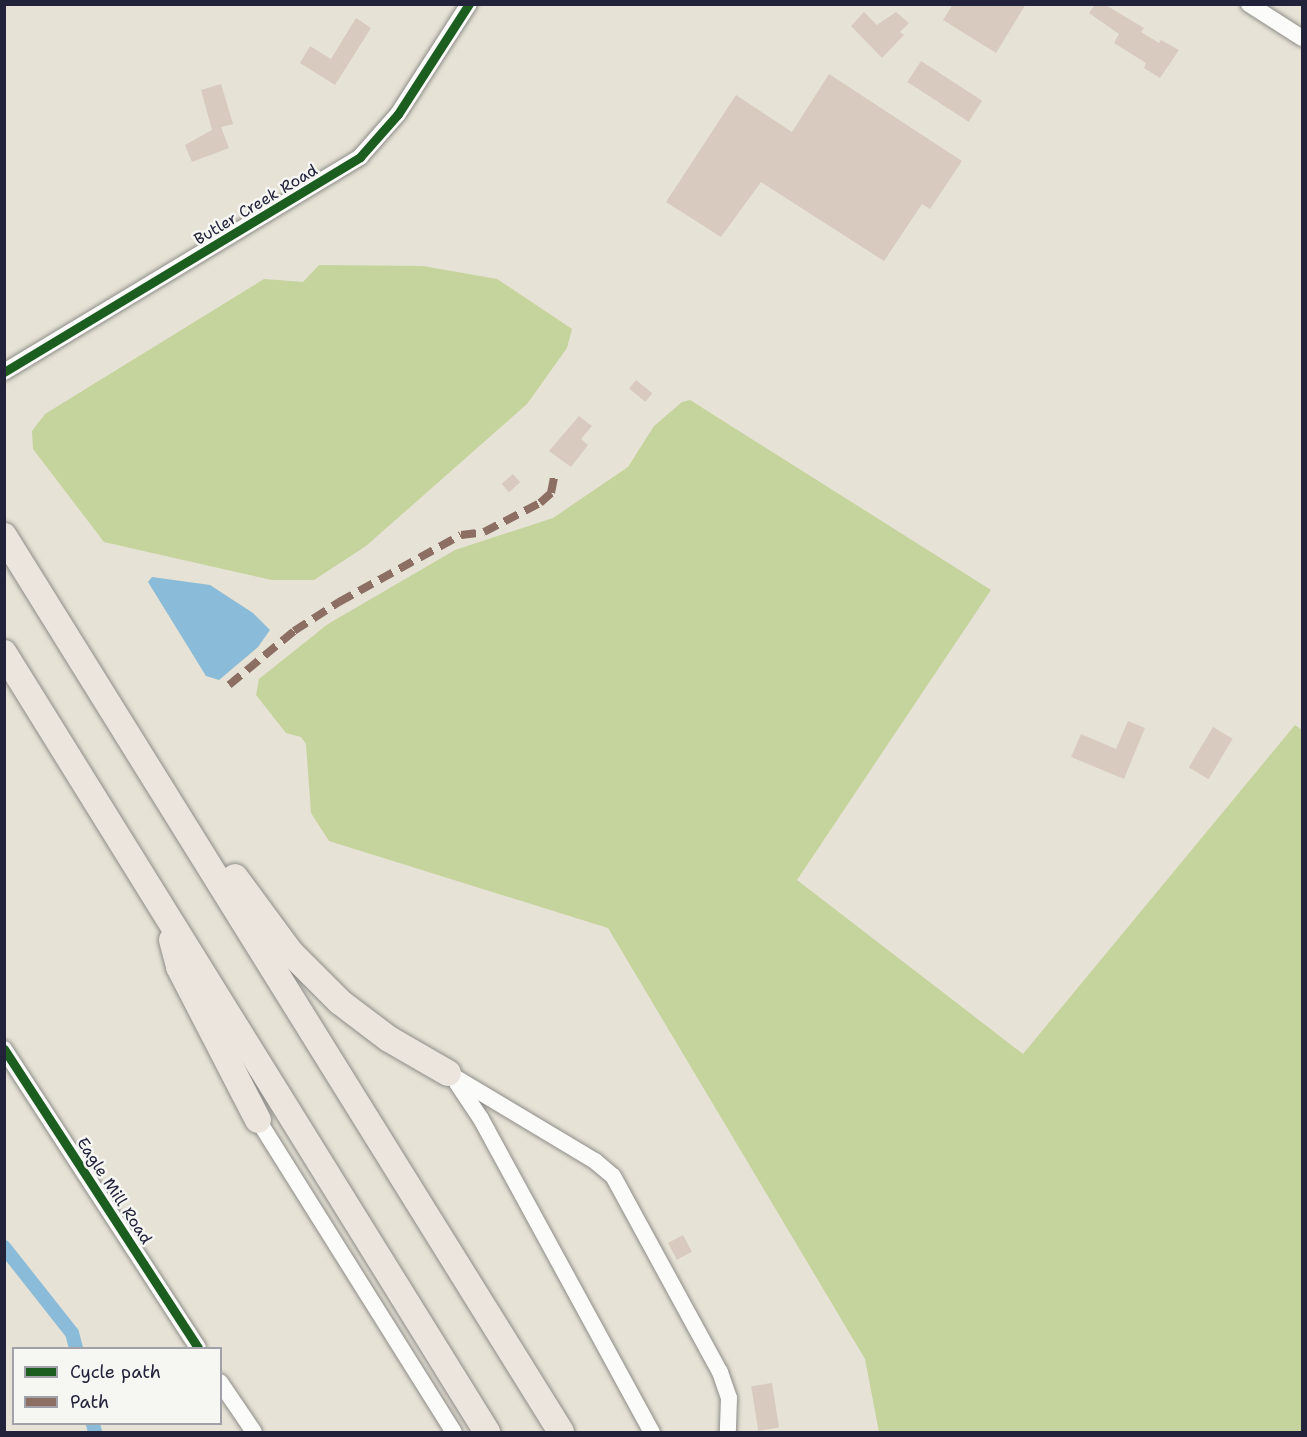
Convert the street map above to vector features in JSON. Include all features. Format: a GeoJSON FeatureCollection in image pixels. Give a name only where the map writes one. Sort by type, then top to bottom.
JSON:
{"type":"FeatureCollection","features":[{"type":"Feature","properties":{"kind":"highway"},"geometry":{"type":"LineString","coordinates":[[4,536],[243,890],[291,953],[364,1022],[448,1073]]}},
{"type":"Feature","properties":{"kind":"highway"},"geometry":{"type":"LineString","coordinates":[[19,559],[561,1432]]}},
{"type":"Feature","properties":{"kind":"highway"},"geometry":{"type":"LineString","coordinates":[[4,653],[487,1432]]}},
{"type":"Feature","properties":{"kind":"highway"},"geometry":{"type":"LineString","coordinates":[[163,908],[179,967],[258,1120]]}},
{"type":"Feature","properties":{"kind":"street","name":"Butler Creek Road"},"geometry":{"type":"LineString","coordinates":[[4,372],[360,157],[398,114],[469,4]]}},
{"type":"Feature","properties":{"kind":"street"},"geometry":{"type":"LineString","coordinates":[[1249,4],[1302,38]]}},
{"type":"Feature","properties":{"kind":"street","name":"Eagle Mill Road"},"geometry":{"type":"LineString","coordinates":[[4,1049],[197,1347]]}},
{"type":"Feature","properties":{"kind":"street"},"geometry":{"type":"LineString","coordinates":[[448,1073],[481,1119],[652,1432]]}},
{"type":"Feature","properties":{"kind":"street"},"geometry":{"type":"LineString","coordinates":[[448,1073],[595,1161],[613,1176],[720,1372],[729,1398],[728,1432]]}},
{"type":"Feature","properties":{"kind":"street"},"geometry":{"type":"LineString","coordinates":[[258,1120],[297,1187],[454,1432]]}},
{"type":"Feature","properties":{"kind":"street"},"geometry":{"type":"LineString","coordinates":[[297,1187],[325,1241],[444,1432]]}},
{"type":"Feature","properties":{"kind":"street"},"geometry":{"type":"LineString","coordinates":[[222,1385],[254,1432]]}},
{"type":"Feature","properties":{"kind":"green space"},"geometry":{"type":"Polygon","coordinates":[[[319,265],[423,266],[497,279],[572,329],[567,348],[527,404],[366,546],[314,580],[272,580],[104,542],[33,449],[32,431],[45,414],[264,279],[303,282],[319,265]]]}},
{"type":"Feature","properties":{"kind":"green space"},"geometry":{"type":"Polygon","coordinates":[[[690,400],[991,590],[797,880],[1023,1054],[1295,725],[1302,730],[1302,1432],[879,1432],[865,1359],[608,928],[329,841],[311,813],[306,744],[301,737],[286,733],[256,695],[259,679],[328,624],[455,550],[553,518],[628,467],[654,426],[682,402],[690,400]]]}},
{"type":"Feature","properties":{"kind":"water"},"geometry":{"type":"Polygon","coordinates":[[[152,577],[210,585],[253,613],[270,630],[258,647],[219,680],[206,676],[148,582],[152,577]]]}},
{"type":"Feature","properties":{"kind":"building"},"geometry":{"type":"Polygon","coordinates":[[[953,4],[1026,4],[996,53],[943,20],[953,4]]]}},
{"type":"Feature","properties":{"kind":"building"},"geometry":{"type":"Polygon","coordinates":[[[1095,4],[1104,4],[1144,28],[1141,32],[1159,43],[1161,40],[1179,50],[1160,78],[1144,68],[1146,63],[1114,43],[1119,34],[1089,13],[1095,4]]]}},
{"type":"Feature","properties":{"kind":"building"},"geometry":{"type":"Polygon","coordinates":[[[864,12],[877,25],[896,12],[909,23],[900,32],[904,35],[882,58],[851,26],[864,12]]]}},
{"type":"Feature","properties":{"kind":"building"},"geometry":{"type":"Polygon","coordinates":[[[356,18],[371,28],[335,85],[300,63],[310,46],[331,59],[356,18]]]}},
{"type":"Feature","properties":{"kind":"building"},"geometry":{"type":"Polygon","coordinates":[[[921,61],[982,101],[969,122],[907,82],[921,61]]]}},
{"type":"Feature","properties":{"kind":"building"},"geometry":{"type":"Polygon","coordinates":[[[829,74],[962,161],[930,209],[922,204],[884,261],[761,182],[721,237],[666,202],[736,95],[792,132],[829,74]]]}},
{"type":"Feature","properties":{"kind":"building"},"geometry":{"type":"Polygon","coordinates":[[[221,84],[233,124],[221,127],[229,148],[192,162],[185,145],[212,130],[201,90],[221,84]]]}},
{"type":"Feature","properties":{"kind":"building"},"geometry":{"type":"Polygon","coordinates":[[[636,380],[652,393],[645,402],[629,389],[636,380]]]}},
{"type":"Feature","properties":{"kind":"building"},"geometry":{"type":"Polygon","coordinates":[[[579,416],[592,426],[581,439],[588,445],[571,467],[549,451],[579,416]]]}},
{"type":"Feature","properties":{"kind":"building"},"geometry":{"type":"Polygon","coordinates":[[[513,474],[520,482],[509,492],[502,484],[513,474]]]}},
{"type":"Feature","properties":{"kind":"building"},"geometry":{"type":"Polygon","coordinates":[[[1128,721],[1145,728],[1124,779],[1071,757],[1081,734],[1116,749],[1128,721]]]}},
{"type":"Feature","properties":{"kind":"building"},"geometry":{"type":"Polygon","coordinates":[[[1213,727],[1233,739],[1209,779],[1189,767],[1213,727]]]}},
{"type":"Feature","properties":{"kind":"building"},"geometry":{"type":"Polygon","coordinates":[[[683,1235],[692,1252],[677,1260],[668,1243],[683,1235]]]}},
{"type":"Feature","properties":{"kind":"building"},"geometry":{"type":"Polygon","coordinates":[[[772,1383],[779,1427],[758,1431],[751,1386],[772,1383]]]}},
{"type":"Feature","properties":{"kind":"waterway"},"geometry":{"type":"LineString","coordinates":[[4,1247],[72,1333],[76,1347]]}},
{"type":"Feature","properties":{"kind":"waterway"},"geometry":{"type":"LineString","coordinates":[[93,1425],[95,1432]]}},
{"type":"Feature","properties":{"kind":"marked path"},"geometry":{"type":"LineString","coordinates":[[229,685],[294,631],[339,602],[461,535],[484,532],[540,503],[551,493],[555,472]]}},
{"type":"Feature","properties":{"kind":"cycle path"},"geometry":{"type":"LineString","coordinates":[[4,372],[360,157],[398,114],[469,4]]}},
{"type":"Feature","properties":{"kind":"cycle path"},"geometry":{"type":"LineString","coordinates":[[4,1049],[197,1347]]}}]}
